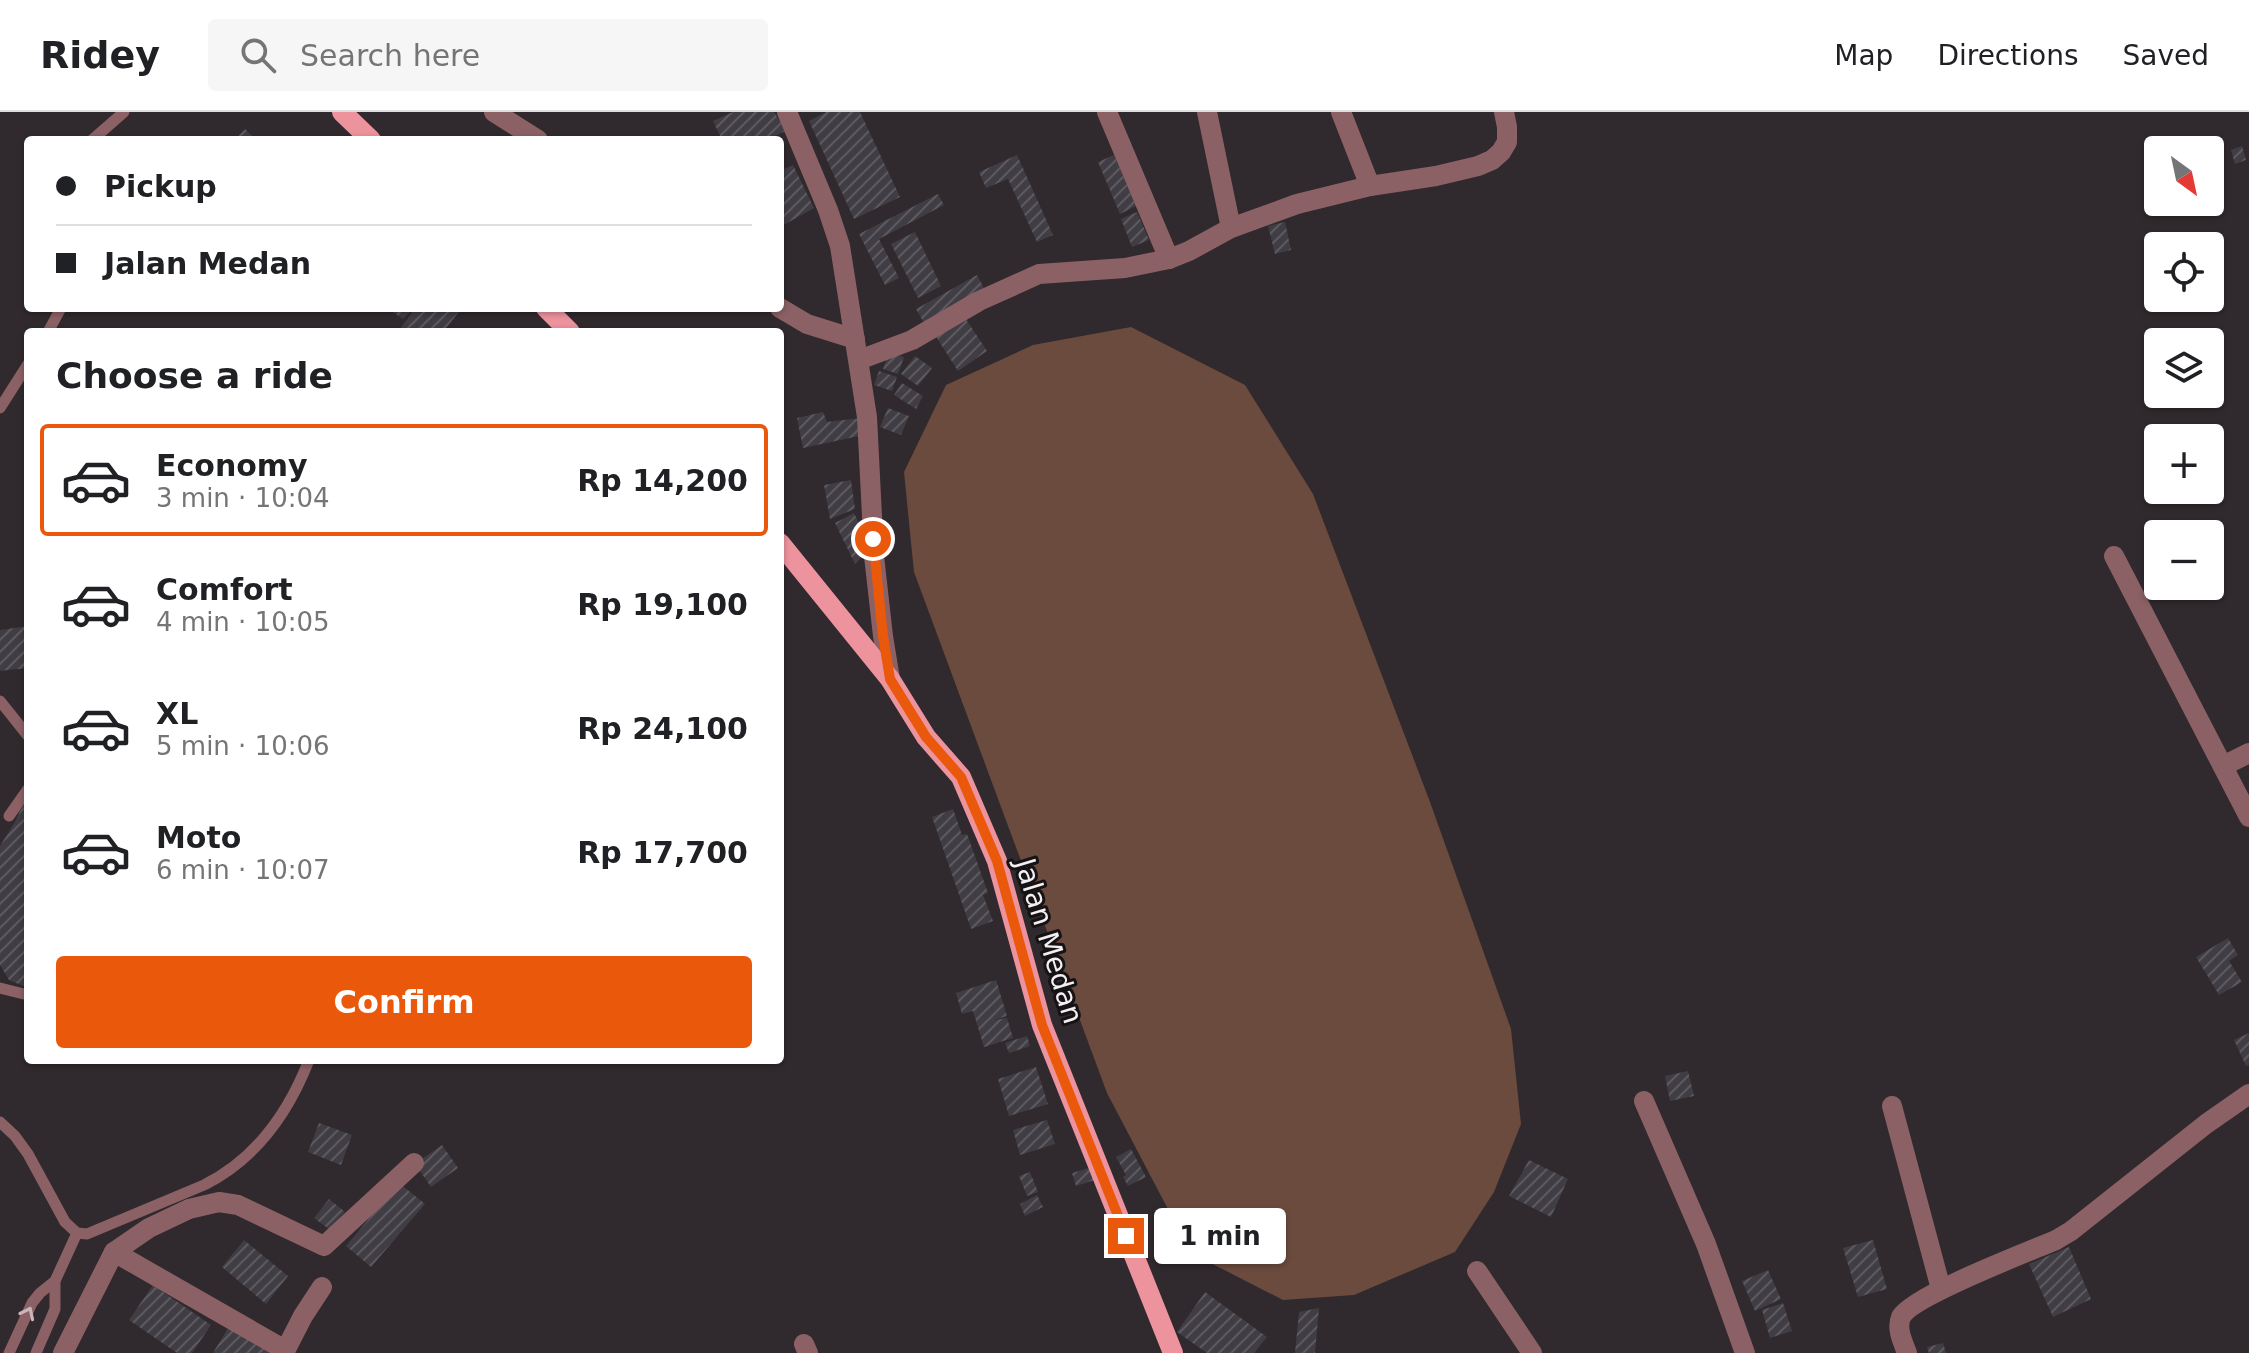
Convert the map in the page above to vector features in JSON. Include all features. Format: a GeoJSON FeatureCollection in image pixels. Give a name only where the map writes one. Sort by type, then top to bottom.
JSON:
{"type":"FeatureCollection","features":[{"type":"Feature","properties":{"kind":"main road"},"geometry":{"type":"LineString","coordinates":[[342,112],[367,136]]}},
{"type":"Feature","properties":{"kind":"main road"},"geometry":{"type":"LineString","coordinates":[[550,312],[566,328]]}},
{"type":"Feature","properties":{"kind":"main road","name":"Jalan Medan"},"geometry":{"type":"LineString","coordinates":[[784,548],[890,679],[926,737],[961,777],[997,861],[1042,1025],[1173,1353]]}},
{"type":"Feature","properties":{"kind":"street"},"geometry":{"type":"LineString","coordinates":[[494,112],[532,136]]}},
{"type":"Feature","properties":{"kind":"street"},"geometry":{"type":"LineString","coordinates":[[787,112],[836,231],[843,262],[869,447],[874,556],[890,679]]}},
{"type":"Feature","properties":{"kind":"street"},"geometry":{"type":"LineString","coordinates":[[1107,112],[1169,259]]}},
{"type":"Feature","properties":{"kind":"street"},"geometry":{"type":"LineString","coordinates":[[1207,112],[1231,228]]}},
{"type":"Feature","properties":{"kind":"street"},"geometry":{"type":"LineString","coordinates":[[1341,112],[1370,186]]}},
{"type":"Feature","properties":{"kind":"street"},"geometry":{"type":"LineString","coordinates":[[859,360],[912,340],[979,301],[1029,277],[1049,272],[1125,268],[1169,259],[1231,228],[1297,204],[1370,186],[1436,176],[1492,160],[1507,142],[1504,112]]}},
{"type":"Feature","properties":{"kind":"street"},"geometry":{"type":"LineString","coordinates":[[784,310],[807,324],[855,339]]}},
{"type":"Feature","properties":{"kind":"street"},"geometry":{"type":"LineString","coordinates":[[2114,556],[2249,817]]}},
{"type":"Feature","properties":{"kind":"street"},"geometry":{"type":"LineString","coordinates":[[2223,766],[2249,753]]}},
{"type":"Feature","properties":{"kind":"street"},"geometry":{"type":"LineString","coordinates":[[1907,1353],[1899,1330],[1903,1314],[1941,1289],[2071,1231],[2206,1124],[2249,1094]]}},
{"type":"Feature","properties":{"kind":"street"},"geometry":{"type":"LineString","coordinates":[[1644,1101],[1706,1244],[1745,1353]]}},
{"type":"Feature","properties":{"kind":"street"},"geometry":{"type":"LineString","coordinates":[[1892,1106],[1941,1289]]}},
{"type":"Feature","properties":{"kind":"street"},"geometry":{"type":"LineString","coordinates":[[63,1353],[114,1252],[162,1222],[189,1209],[219,1202],[238,1205],[324,1246],[414,1163]]}},
{"type":"Feature","properties":{"kind":"street"},"geometry":{"type":"LineString","coordinates":[[114,1252],[285,1352],[322,1287]]}},
{"type":"Feature","properties":{"kind":"street"},"geometry":{"type":"LineString","coordinates":[[1477,1271],[1532,1353]]}},
{"type":"Feature","properties":{"kind":"lane"},"geometry":{"type":"LineString","coordinates":[[97,136],[124,112]]}},
{"type":"Feature","properties":{"kind":"lane"},"geometry":{"type":"LineString","coordinates":[[0,408],[24,370]]}},
{"type":"Feature","properties":{"kind":"lane"},"geometry":{"type":"LineString","coordinates":[[0,701],[24,731]]}},
{"type":"Feature","properties":{"kind":"lane"},"geometry":{"type":"LineString","coordinates":[[9,816],[24,795]]}},
{"type":"Feature","properties":{"kind":"lane"},"geometry":{"type":"LineString","coordinates":[[0,988],[24,994]]}},
{"type":"Feature","properties":{"kind":"lane"},"geometry":{"type":"LineString","coordinates":[[0,1122],[28,1154],[65,1222],[77,1233],[93,1232],[220,1177],[245,1159],[284,1113],[307,1064]]}},
{"type":"Feature","properties":{"kind":"lane"},"geometry":{"type":"LineString","coordinates":[[36,1353],[55,1309],[55,1281],[77,1233]]}},
{"type":"Feature","properties":{"kind":"lane"},"geometry":{"type":"LineString","coordinates":[[9,1353],[32,1303],[55,1281]]}},
{"type":"Feature","properties":{"kind":"shaded area"},"geometry":{"type":"Polygon","coordinates":[[[1131,327],[1245,385],[1313,494],[1430,802],[1511,1029],[1521,1124],[1494,1192],[1455,1252],[1354,1295],[1283,1300],[1191,1253],[1107,1093],[914,572],[904,472],[946,385],[1033,345],[1131,327]]]}},
{"type":"Feature","properties":{"kind":"building"},"geometry":{"type":"Polygon","coordinates":[[[733,112],[774,112],[786,131],[774,136],[720,136],[713,121],[733,112]]]}},
{"type":"Feature","properties":{"kind":"building"},"geometry":{"type":"Polygon","coordinates":[[[826,112],[860,112],[900,197],[854,219],[809,121],[826,112]]]}},
{"type":"Feature","properties":{"kind":"building"},"geometry":{"type":"Polygon","coordinates":[[[245,129],[252,136],[238,136],[245,129]]]}},
{"type":"Feature","properties":{"kind":"building"},"geometry":{"type":"Polygon","coordinates":[[[2242,146],[2246,160],[2235,164],[2231,150],[2242,146]]]}},
{"type":"Feature","properties":{"kind":"building"},"geometry":{"type":"Polygon","coordinates":[[[1017,155],[1053,235],[1037,242],[1008,179],[986,188],[979,172],[1017,155]]]}},
{"type":"Feature","properties":{"kind":"building"},"geometry":{"type":"Polygon","coordinates":[[[1114,155],[1136,206],[1120,214],[1098,162],[1114,155]]]}},
{"type":"Feature","properties":{"kind":"building"},"geometry":{"type":"Polygon","coordinates":[[[793,165],[814,208],[784,225],[784,169],[793,165]]]}},
{"type":"Feature","properties":{"kind":"building"},"geometry":{"type":"Polygon","coordinates":[[[938,194],[944,205],[879,239],[899,278],[885,285],[859,234],[938,194]]]}},
{"type":"Feature","properties":{"kind":"building"},"geometry":{"type":"Polygon","coordinates":[[[1137,212],[1149,240],[1132,247],[1121,219],[1137,212]]]}},
{"type":"Feature","properties":{"kind":"building"},"geometry":{"type":"Polygon","coordinates":[[[1285,222],[1291,250],[1275,254],[1268,226],[1285,222]]]}},
{"type":"Feature","properties":{"kind":"building"},"geometry":{"type":"Polygon","coordinates":[[[915,232],[941,286],[918,298],[891,244],[915,232]]]}},
{"type":"Feature","properties":{"kind":"building"},"geometry":{"type":"Polygon","coordinates":[[[977,275],[985,290],[924,323],[916,309],[977,275]]]}},
{"type":"Feature","properties":{"kind":"building"},"geometry":{"type":"Polygon","coordinates":[[[393,312],[410,312],[403,319],[393,312]]]}},
{"type":"Feature","properties":{"kind":"building"},"geometry":{"type":"Polygon","coordinates":[[[413,312],[459,312],[446,328],[400,328],[413,312]]]}},
{"type":"Feature","properties":{"kind":"building"},"geometry":{"type":"Polygon","coordinates":[[[962,313],[987,351],[958,371],[933,332],[962,313]]]}},
{"type":"Feature","properties":{"kind":"building"},"geometry":{"type":"Polygon","coordinates":[[[889,352],[904,357],[898,374],[883,369],[889,352]]]}},
{"type":"Feature","properties":{"kind":"building"},"geometry":{"type":"Polygon","coordinates":[[[915,356],[932,368],[918,386],[901,374],[915,356]]]}},
{"type":"Feature","properties":{"kind":"building"},"geometry":{"type":"Polygon","coordinates":[[[879,371],[897,377],[892,391],[874,385],[879,371]]]}},
{"type":"Feature","properties":{"kind":"building"},"geometry":{"type":"Polygon","coordinates":[[[902,383],[923,396],[916,409],[894,395],[902,383]]]}},
{"type":"Feature","properties":{"kind":"building"},"geometry":{"type":"Polygon","coordinates":[[[888,408],[909,416],[901,435],[880,427],[888,408]]]}},
{"type":"Feature","properties":{"kind":"building"},"geometry":{"type":"Polygon","coordinates":[[[823,412],[827,422],[860,418],[864,435],[803,448],[797,418],[823,412]]]}},
{"type":"Feature","properties":{"kind":"building"},"geometry":{"type":"Polygon","coordinates":[[[851,480],[855,509],[830,519],[824,485],[851,480]]]}},
{"type":"Feature","properties":{"kind":"building"},"geometry":{"type":"Polygon","coordinates":[[[854,513],[871,547],[855,564],[835,523],[854,513]]]}},
{"type":"Feature","properties":{"kind":"building"},"geometry":{"type":"Polygon","coordinates":[[[24,627],[24,668],[0,671],[0,630],[24,627]]]}},
{"type":"Feature","properties":{"kind":"building"},"geometry":{"type":"Polygon","coordinates":[[[24,802],[24,986],[9,980],[0,965],[0,846],[24,802]]]}},
{"type":"Feature","properties":{"kind":"building"},"geometry":{"type":"Polygon","coordinates":[[[953,809],[962,835],[967,834],[988,893],[983,895],[993,921],[971,929],[932,817],[953,809]]]}},
{"type":"Feature","properties":{"kind":"building"},"geometry":{"type":"Polygon","coordinates":[[[2228,938],[2238,955],[2229,961],[2242,982],[2219,995],[2196,957],[2228,938]]]}},
{"type":"Feature","properties":{"kind":"building"},"geometry":{"type":"Polygon","coordinates":[[[996,980],[1007,1016],[994,1020],[1007,1018],[1013,1038],[984,1047],[973,1011],[962,1014],[956,993],[996,980]]]}},
{"type":"Feature","properties":{"kind":"building"},"geometry":{"type":"Polygon","coordinates":[[[2249,1033],[2249,1065],[2246,1066],[2234,1040],[2249,1033]]]}},
{"type":"Feature","properties":{"kind":"building"},"geometry":{"type":"Polygon","coordinates":[[[1027,1036],[1030,1046],[1009,1053],[1005,1043],[1027,1036]]]}},
{"type":"Feature","properties":{"kind":"building"},"geometry":{"type":"Polygon","coordinates":[[[1036,1067],[1048,1104],[1009,1116],[998,1079],[1036,1067]]]}},
{"type":"Feature","properties":{"kind":"building"},"geometry":{"type":"Polygon","coordinates":[[[1688,1071],[1694,1096],[1670,1101],[1665,1076],[1688,1071]]]}},
{"type":"Feature","properties":{"kind":"building"},"geometry":{"type":"Polygon","coordinates":[[[1047,1120],[1055,1144],[1020,1155],[1013,1130],[1047,1120]]]}},
{"type":"Feature","properties":{"kind":"building"},"geometry":{"type":"Polygon","coordinates":[[[319,1123],[352,1135],[341,1165],[308,1152],[319,1123]]]}},
{"type":"Feature","properties":{"kind":"building"},"geometry":{"type":"Polygon","coordinates":[[[442,1145],[458,1168],[431,1187],[415,1164],[442,1145]]]}},
{"type":"Feature","properties":{"kind":"building"},"geometry":{"type":"Polygon","coordinates":[[[1131,1149],[1146,1177],[1128,1186],[1116,1157],[1131,1149]]]}},
{"type":"Feature","properties":{"kind":"building"},"geometry":{"type":"Polygon","coordinates":[[[1529,1160],[1568,1179],[1551,1217],[1509,1196],[1529,1160]]]}},
{"type":"Feature","properties":{"kind":"building"},"geometry":{"type":"Polygon","coordinates":[[[1092,1167],[1095,1180],[1076,1186],[1072,1173],[1092,1167]]]}},
{"type":"Feature","properties":{"kind":"building"},"geometry":{"type":"Polygon","coordinates":[[[1030,1172],[1038,1192],[1027,1196],[1019,1176],[1030,1172]]]}},
{"type":"Feature","properties":{"kind":"building"},"geometry":{"type":"Polygon","coordinates":[[[399,1183],[425,1204],[371,1267],[346,1246],[399,1183]]]}},
{"type":"Feature","properties":{"kind":"building"},"geometry":{"type":"Polygon","coordinates":[[[1037,1195],[1043,1207],[1025,1216],[1020,1204],[1037,1195]]]}},
{"type":"Feature","properties":{"kind":"building"},"geometry":{"type":"Polygon","coordinates":[[[329,1199],[345,1212],[329,1229],[314,1218],[329,1199]]]}},
{"type":"Feature","properties":{"kind":"building"},"geometry":{"type":"Polygon","coordinates":[[[244,1240],[288,1276],[266,1304],[222,1267],[244,1240]]]}},
{"type":"Feature","properties":{"kind":"building"},"geometry":{"type":"Polygon","coordinates":[[[1873,1240],[1887,1289],[1858,1297],[1843,1248],[1873,1240]]]}},
{"type":"Feature","properties":{"kind":"building"},"geometry":{"type":"Polygon","coordinates":[[[2069,1247],[2091,1299],[2053,1317],[2029,1264],[2069,1247]]]}},
{"type":"Feature","properties":{"kind":"building"},"geometry":{"type":"Polygon","coordinates":[[[1768,1270],[1781,1299],[1755,1311],[1742,1281],[1768,1270]]]}},
{"type":"Feature","properties":{"kind":"building"},"geometry":{"type":"Polygon","coordinates":[[[153,1285],[211,1325],[192,1353],[177,1353],[129,1320],[153,1285]]]}},
{"type":"Feature","properties":{"kind":"building"},"geometry":{"type":"Polygon","coordinates":[[[1205,1292],[1267,1337],[1254,1353],[1207,1353],[1177,1332],[1205,1292]]]}},
{"type":"Feature","properties":{"kind":"building"},"geometry":{"type":"Polygon","coordinates":[[[1783,1303],[1792,1331],[1770,1338],[1762,1310],[1783,1303]]]}},
{"type":"Feature","properties":{"kind":"building"},"geometry":{"type":"Polygon","coordinates":[[[1319,1308],[1315,1353],[1295,1353],[1299,1312],[1319,1308]]]}},
{"type":"Feature","properties":{"kind":"building"},"geometry":{"type":"Polygon","coordinates":[[[228,1328],[277,1353],[213,1353],[228,1328]]]}},
{"type":"Feature","properties":{"kind":"building"},"geometry":{"type":"Polygon","coordinates":[[[1943,1343],[1946,1353],[1929,1353],[1927,1347],[1943,1343]]]}},
{"type":"Feature","properties":{"kind":"route"},"geometry":{"type":"LineString","coordinates":[[873,539],[890,679],[926,737],[961,777],[997,861],[1042,1025],[1126,1236]]}}]}
